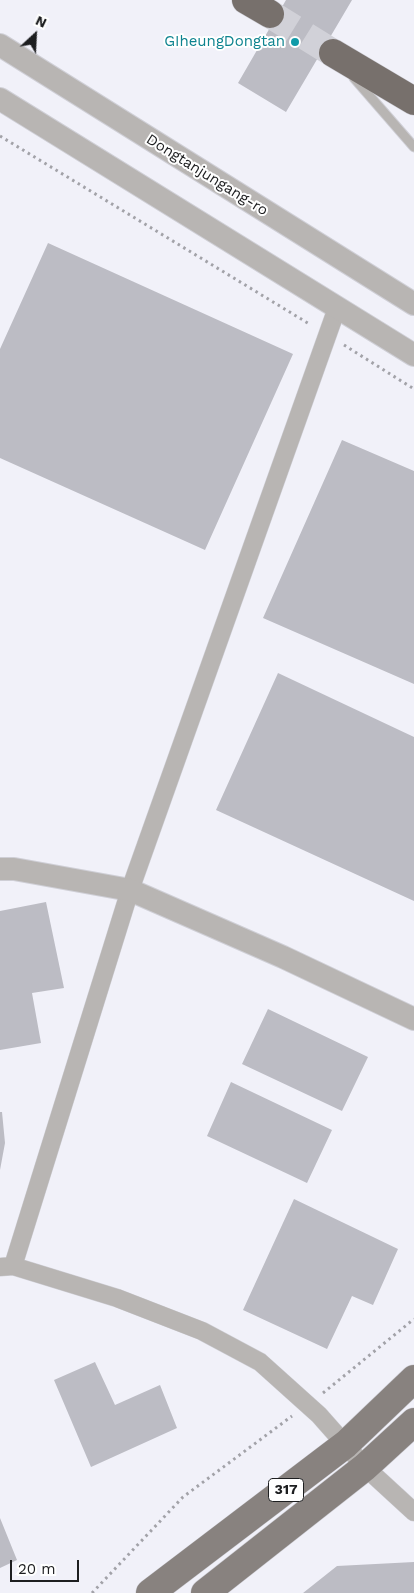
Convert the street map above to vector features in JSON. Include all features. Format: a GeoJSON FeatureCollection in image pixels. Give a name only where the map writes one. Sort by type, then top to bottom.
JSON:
{"type":"FeatureCollection","features":[{"type":"Feature","properties":{"kind":"highway"},"geometry":{"type":"LineString","coordinates":[[246,0],[270,14]]}},
{"type":"Feature","properties":{"kind":"highway"},"geometry":{"type":"LineString","coordinates":[[333,53],[414,101]]}},
{"type":"Feature","properties":{"kind":"main road","name":"317"},"geometry":{"type":"LineString","coordinates":[[150,1593],[346,1444],[414,1379]]}},
{"type":"Feature","properties":{"kind":"main road","name":"317"},"geometry":{"type":"LineString","coordinates":[[205,1593],[365,1467],[414,1422]]}},
{"type":"Feature","properties":{"kind":"street","name":"Dongtanjungang-ro"},"geometry":{"type":"LineString","coordinates":[[0,45],[414,304]]}},
{"type":"Feature","properties":{"kind":"street"},"geometry":{"type":"LineString","coordinates":[[0,100],[414,355]]}},
{"type":"Feature","properties":{"kind":"street"},"geometry":{"type":"LineString","coordinates":[[337,308],[326,334],[130,890],[6,1266],[117,1298],[202,1330],[260,1362],[308,1405],[346,1444],[365,1467],[414,1512]]}},
{"type":"Feature","properties":{"kind":"street"},"geometry":{"type":"LineString","coordinates":[[0,869],[14,869],[130,890],[283,957],[414,1020]]}},
{"type":"Feature","properties":{"kind":"lane"},"geometry":{"type":"LineString","coordinates":[[333,53],[414,147]]}},
{"type":"Feature","properties":{"kind":"path"},"geometry":{"type":"LineString","coordinates":[[0,136],[414,388]]}},
{"type":"Feature","properties":{"kind":"path"},"geometry":{"type":"LineString","coordinates":[[92,1593],[183,1497],[308,1405],[414,1319]]}},
{"type":"Feature","properties":{"kind":"building","name":"GIheungDongtan"},"geometry":{"type":"Polygon","coordinates":[[[286,0],[352,0],[286,112],[238,83],[286,0]]]}},
{"type":"Feature","properties":{"kind":"building"},"geometry":{"type":"Polygon","coordinates":[[[48,243],[293,354],[205,550],[0,458],[0,349],[48,243]]]}},
{"type":"Feature","properties":{"kind":"building"},"geometry":{"type":"Polygon","coordinates":[[[342,440],[414,471],[414,684],[263,618],[342,440]]]}},
{"type":"Feature","properties":{"kind":"building"},"geometry":{"type":"Polygon","coordinates":[[[278,673],[414,737],[414,901],[216,810],[278,673]]]}},
{"type":"Feature","properties":{"kind":"building"},"geometry":{"type":"Polygon","coordinates":[[[46,902],[64,988],[32,993],[41,1043],[0,1050],[0,911],[46,902]]]}},
{"type":"Feature","properties":{"kind":"building"},"geometry":{"type":"Polygon","coordinates":[[[268,1009],[368,1057],[342,1111],[242,1064],[268,1009]]]}},
{"type":"Feature","properties":{"kind":"building"},"geometry":{"type":"Polygon","coordinates":[[[231,1082],[332,1130],[307,1183],[207,1136],[231,1082]]]}},
{"type":"Feature","properties":{"kind":"building"},"geometry":{"type":"Polygon","coordinates":[[[0,1112],[2,1112],[5,1143],[0,1170],[0,1112]]]}},
{"type":"Feature","properties":{"kind":"building"},"geometry":{"type":"Polygon","coordinates":[[[294,1199],[398,1249],[373,1305],[352,1296],[327,1349],[243,1310],[294,1199]]]}},
{"type":"Feature","properties":{"kind":"building"},"geometry":{"type":"Polygon","coordinates":[[[95,1362],[115,1405],[160,1385],[177,1428],[91,1467],[54,1380],[95,1362]]]}},
{"type":"Feature","properties":{"kind":"building"},"geometry":{"type":"Polygon","coordinates":[[[0,1518],[17,1560],[0,1568],[0,1518]]]}},
{"type":"Feature","properties":{"kind":"building"},"geometry":{"type":"Polygon","coordinates":[[[414,1562],[414,1593],[303,1593],[337,1566],[414,1562]]]}},
{"type":"Feature","properties":{"kind":"tunnel"},"geometry":{"type":"LineString","coordinates":[[270,14],[333,53]]}},
{"type":"Feature","properties":{"kind":"place","name":"GIheungDongtan"},"geometry":{"type":"Point","coordinates":[295,42]}}]}
